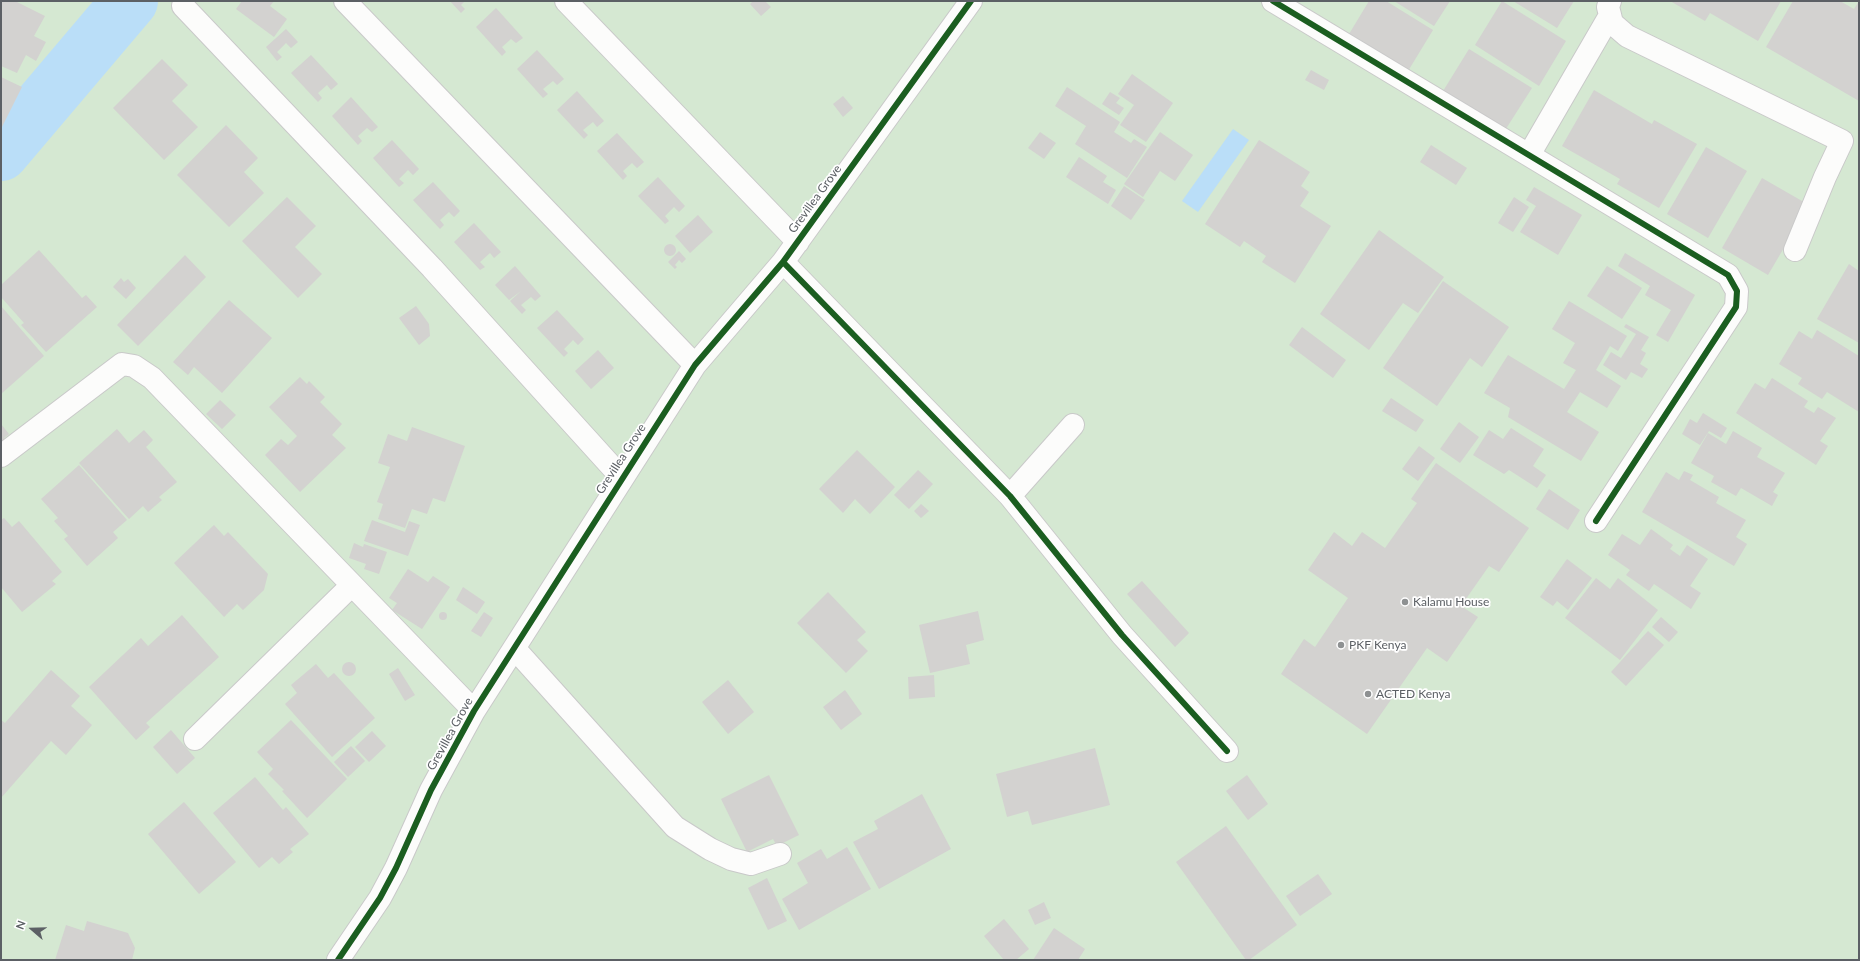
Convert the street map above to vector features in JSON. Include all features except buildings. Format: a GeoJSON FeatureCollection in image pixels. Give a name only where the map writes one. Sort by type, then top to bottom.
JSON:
{"type":"FeatureCollection","features":[{"type":"Feature","properties":{"kind":"street"},"geometry":{"type":"LineString","coordinates":[[345,1],[695,365]]}},
{"type":"Feature","properties":{"kind":"street"},"geometry":{"type":"LineString","coordinates":[[566,1],[798,242]]}},
{"type":"Feature","properties":{"kind":"street","name":"Grevillea Grove"},"geometry":{"type":"LineString","coordinates":[[338,960],[380,898],[396,868],[431,790],[474,712],[695,365],[783,262],[971,1]]}},
{"type":"Feature","properties":{"kind":"street"},"geometry":{"type":"LineString","coordinates":[[1273,1],[1728,275],[1737,291],[1736,307],[1596,521]]}},
{"type":"Feature","properties":{"kind":"street"},"geometry":{"type":"LineString","coordinates":[[183,6],[432,268],[622,478]]}},
{"type":"Feature","properties":{"kind":"street"},"geometry":{"type":"LineString","coordinates":[[1529,155],[1610,9]]}},
{"type":"Feature","properties":{"kind":"street"},"geometry":{"type":"LineString","coordinates":[[1610,9],[1617,29],[1627,36],[1842,141],[1825,177],[1795,250]]}},
{"type":"Feature","properties":{"kind":"street"},"geometry":{"type":"LineString","coordinates":[[783,262],[1010,496],[1122,635],[1227,751]]}},
{"type":"Feature","properties":{"kind":"street"},"geometry":{"type":"LineString","coordinates":[[1,456],[122,364],[134,366],[152,378],[474,712]]}},
{"type":"Feature","properties":{"kind":"street"},"geometry":{"type":"LineString","coordinates":[[1010,496],[1073,425]]}},
{"type":"Feature","properties":{"kind":"street"},"geometry":{"type":"LineString","coordinates":[[195,739],[352,585]]}},
{"type":"Feature","properties":{"kind":"street"},"geometry":{"type":"LineString","coordinates":[[515,649],[675,827],[710,849],[731,859],[751,864],[780,854]]}},
{"type":"Feature","properties":{"kind":"green space"},"geometry":{"type":"Polygon","coordinates":[[[1,1],[1859,1],[1859,960],[1,960],[1,1]]]}},
{"type":"Feature","properties":{"kind":"water"},"geometry":{"type":"Polygon","coordinates":[[[1233,129],[1249,140],[1198,212],[1182,201],[1233,129]]]}},
{"type":"Feature","properties":{"kind":"waterway"},"geometry":{"type":"LineString","coordinates":[[1,153],[130,1]]}},
{"type":"Feature","properties":{"kind":"cycle path"},"geometry":{"type":"LineString","coordinates":[[338,960],[380,898],[396,868],[431,790],[474,711],[695,365],[783,262],[971,1]]}},
{"type":"Feature","properties":{"kind":"cycle path"},"geometry":{"type":"LineString","coordinates":[[1273,1],[1728,275],[1737,291],[1736,307],[1596,521]]}},
{"type":"Feature","properties":{"kind":"cycle path"},"geometry":{"type":"LineString","coordinates":[[783,262],[1010,496],[1122,635],[1227,751]]}},
{"type":"Feature","properties":{"kind":"place","name":"Kalamu House"},"geometry":{"type":"Point","coordinates":[1405,602]}},
{"type":"Feature","properties":{"kind":"place","name":"PKF Kenya"},"geometry":{"type":"Point","coordinates":[1341,645]}},
{"type":"Feature","properties":{"kind":"place","name":"ACTED Kenya"},"geometry":{"type":"Point","coordinates":[1368,694]}}]}
